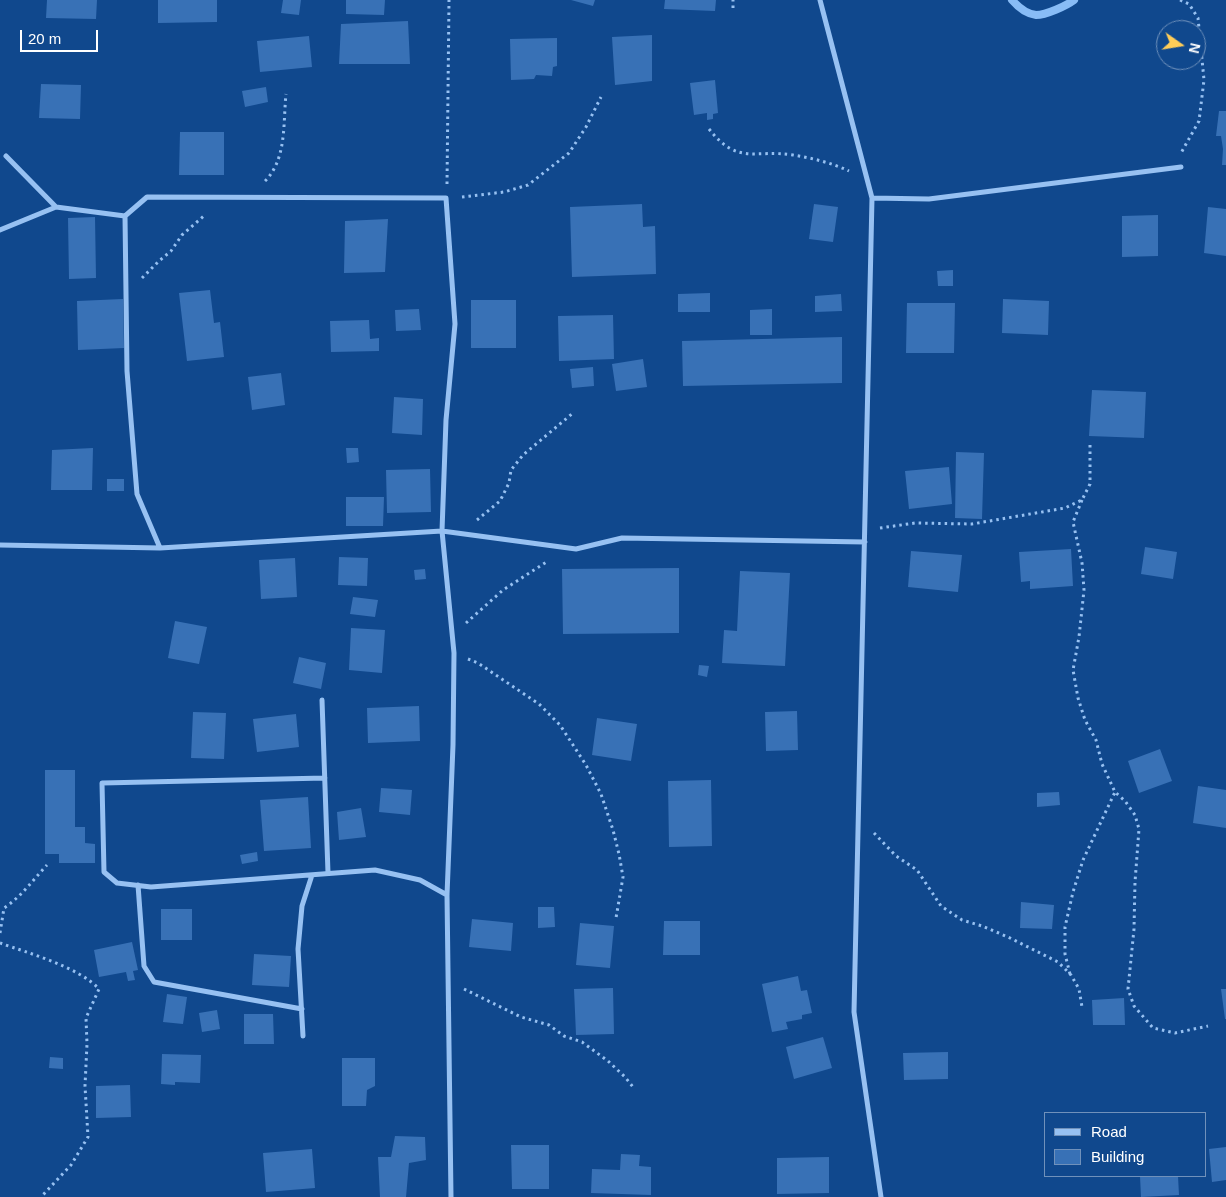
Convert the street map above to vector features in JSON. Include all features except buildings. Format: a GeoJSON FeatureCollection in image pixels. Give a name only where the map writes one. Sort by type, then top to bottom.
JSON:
{"type":"FeatureCollection","features":[{"type":"Feature","properties":{"kind":"street"},"geometry":{"type":"LineString","coordinates":[[820,0],[872,198],[854,1012],[881,1197]]}},
{"type":"Feature","properties":{"kind":"street"},"geometry":{"type":"LineString","coordinates":[[6,156],[56,207]]}},
{"type":"Feature","properties":{"kind":"street"},"geometry":{"type":"LineString","coordinates":[[872,198],[929,199],[1181,168]]}},
{"type":"Feature","properties":{"kind":"street"},"geometry":{"type":"LineString","coordinates":[[0,230],[56,207],[125,216],[148,196],[446,198],[455,324],[446,420],[442,531],[454,642],[453,745],[447,895],[451,1197]]}},
{"type":"Feature","properties":{"kind":"street"},"geometry":{"type":"LineString","coordinates":[[125,216],[127,371],[137,494],[160,548]]}},
{"type":"Feature","properties":{"kind":"street"},"geometry":{"type":"LineString","coordinates":[[0,545],[160,548],[442,531],[576,549],[622,538],[865,542]]}},
{"type":"Feature","properties":{"kind":"street"},"geometry":{"type":"LineString","coordinates":[[322,700],[328,874]]}},
{"type":"Feature","properties":{"kind":"street"},"geometry":{"type":"LineString","coordinates":[[325,778],[102,783],[104,872],[116,883],[151,887],[375,870],[420,880],[447,895]]}},
{"type":"Feature","properties":{"kind":"street"},"geometry":{"type":"LineString","coordinates":[[304,1036],[298,949],[302,906],[312,875]]}},
{"type":"Feature","properties":{"kind":"street"},"geometry":{"type":"LineString","coordinates":[[138,886],[144,966],[154,982],[302,1009]]}},
{"type":"Feature","properties":{"kind":"path"},"geometry":{"type":"LineString","coordinates":[[449,0],[446,198],[504,192],[528,185],[569,152],[586,128],[601,97]]}},
{"type":"Feature","properties":{"kind":"path"},"geometry":{"type":"LineString","coordinates":[[733,0],[733,8]]}},
{"type":"Feature","properties":{"kind":"path"},"geometry":{"type":"LineString","coordinates":[[1172,168],[1199,120],[1204,80],[1198,18],[1189,4],[1180,0]]}},
{"type":"Feature","properties":{"kind":"path"},"geometry":{"type":"LineString","coordinates":[[709,129],[719,142],[734,152],[792,155],[836,165],[868,181]]}},
{"type":"Feature","properties":{"kind":"path"},"geometry":{"type":"LineString","coordinates":[[457,533],[500,501],[509,483],[511,470],[523,456],[573,413]]}},
{"type":"Feature","properties":{"kind":"path"},"geometry":{"type":"LineString","coordinates":[[1090,445],[1090,484],[1073,522],[1082,563],[1084,590],[1073,670],[1078,698],[1085,720],[1096,740],[1102,764],[1115,792],[1135,814],[1139,829],[1134,929],[1128,989],[1134,1006],[1153,1028],[1175,1033],[1208,1026]]}},
{"type":"Feature","properties":{"kind":"path"},"geometry":{"type":"LineString","coordinates":[[865,531],[915,523],[972,524],[997,521],[1013,516],[1065,508],[1082,500]]}},
{"type":"Feature","properties":{"kind":"path"},"geometry":{"type":"LineString","coordinates":[[454,642],[458,632],[503,590],[546,562],[576,549]]}},
{"type":"Feature","properties":{"kind":"path"},"geometry":{"type":"LineString","coordinates":[[454,653],[478,664],[539,704],[560,725],[575,746],[601,794],[613,830],[623,876],[616,918]]}},
{"type":"Feature","properties":{"kind":"path"},"geometry":{"type":"LineString","coordinates":[[1070,974],[1065,954],[1065,927],[1073,892],[1083,860],[1115,792]]}},
{"type":"Feature","properties":{"kind":"path"},"geometry":{"type":"LineString","coordinates":[[858,813],[877,837],[896,856],[917,870],[941,906],[962,920],[1008,937],[1058,962],[1070,974],[1079,989],[1082,1007]]}},
{"type":"Feature","properties":{"kind":"path"},"geometry":{"type":"LineString","coordinates":[[0,933],[4,908],[15,900],[47,866]]}},
{"type":"Feature","properties":{"kind":"path"},"geometry":{"type":"LineString","coordinates":[[0,943],[70,970],[91,980],[99,989],[86,1018],[85,1086],[88,1137],[71,1165],[41,1197]]}},
{"type":"Feature","properties":{"kind":"path"},"geometry":{"type":"LineString","coordinates":[[448,975],[468,992],[521,1017],[549,1026],[564,1036],[582,1042],[608,1061],[633,1087]]}},
{"type":"Feature","properties":{"kind":"waterway"},"geometry":{"type":"LineString","coordinates":[[1012,0],[1022,10],[1036,15],[1056,10],[1074,0]]}}]}
